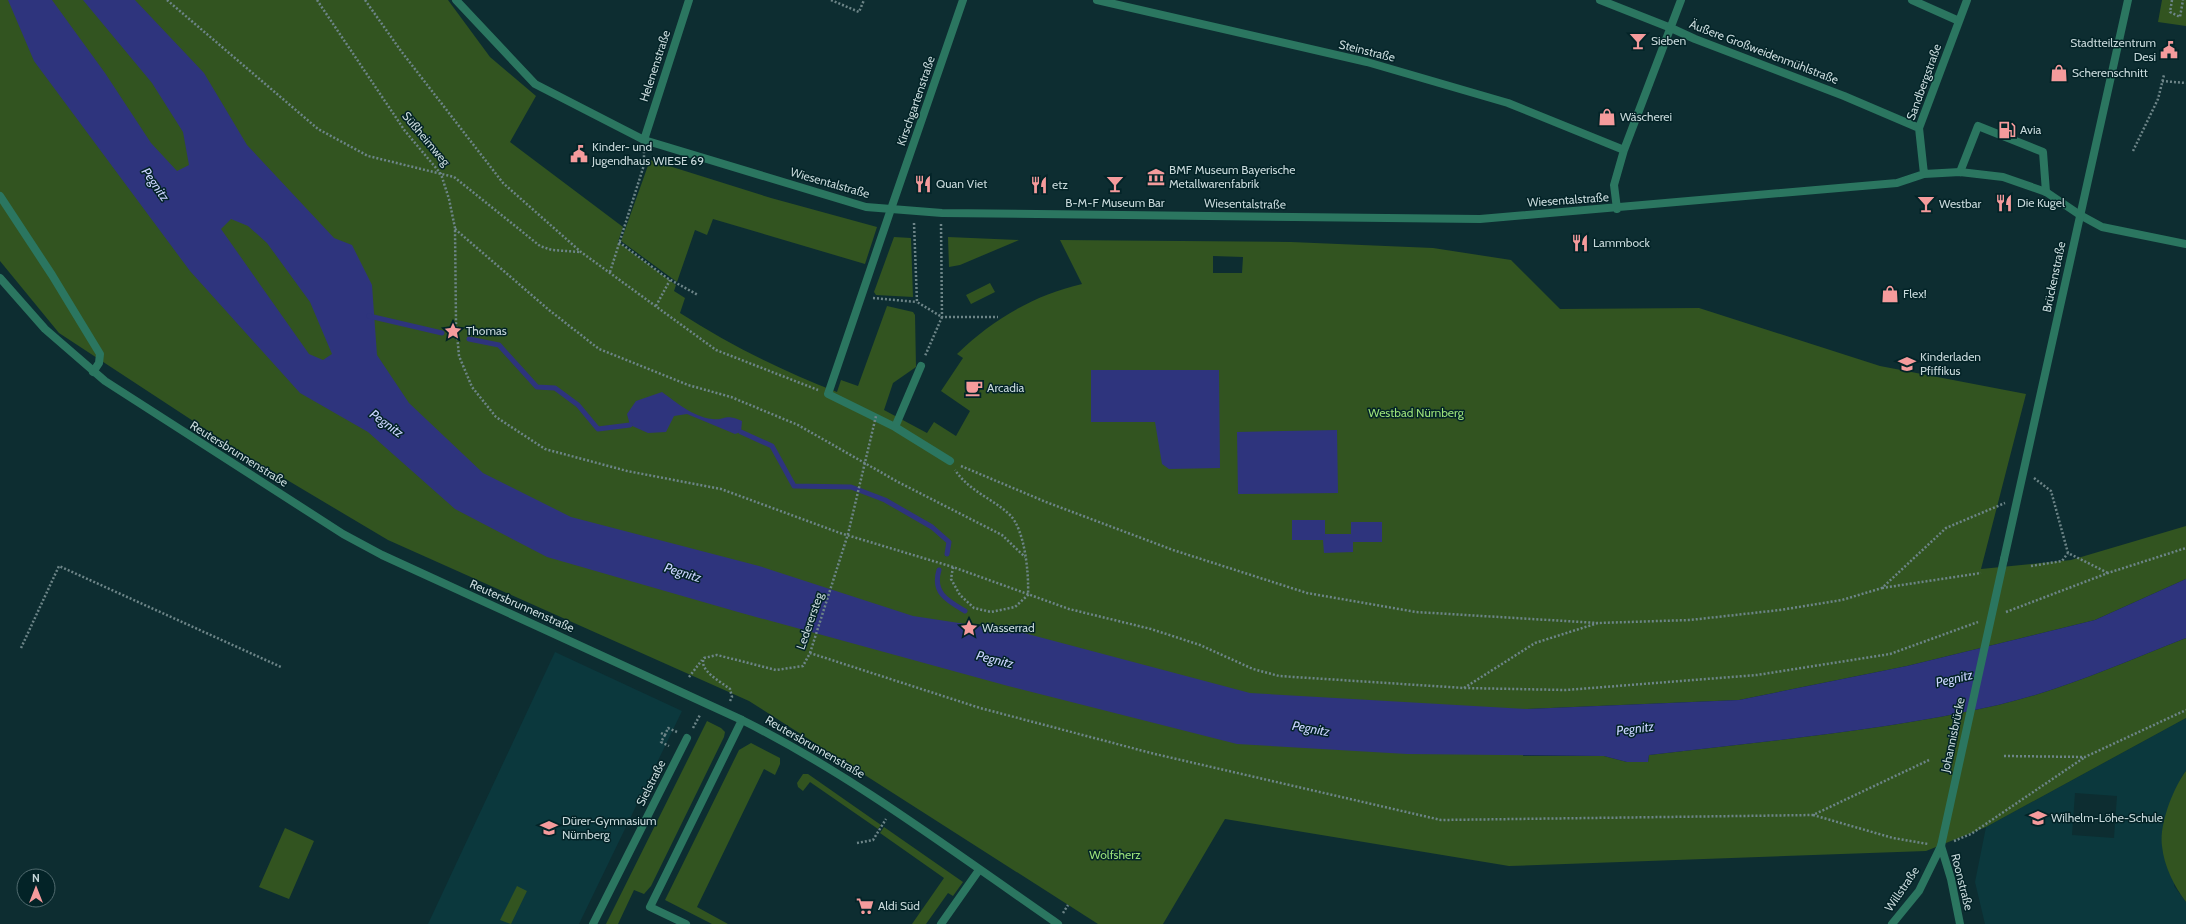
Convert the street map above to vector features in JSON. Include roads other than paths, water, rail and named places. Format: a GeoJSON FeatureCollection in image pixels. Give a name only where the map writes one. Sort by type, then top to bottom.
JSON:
{"type":"FeatureCollection","features":[{"type":"Feature","properties":{"kind":"street","name":"Wiesentalstraße"},"geometry":{"type":"LineString","coordinates":[[456,0],[535,84],[644,140],[866,207],[942,212],[1480,219],[1897,184],[1924,174],[1960,172],[2002,177],[2046,192],[2080,215],[2102,227],[2186,244]]}},
{"type":"Feature","properties":{"kind":"street","name":"Helenenstraße"},"geometry":{"type":"LineString","coordinates":[[644,140],[689,0]]}},
{"type":"Feature","properties":{"kind":"street","name":"Kirschgartenstraße"},"geometry":{"type":"LineString","coordinates":[[895,427],[876,416],[828,394],[963,0]]}},
{"type":"Feature","properties":{"kind":"street","name":"Steinstraße"},"geometry":{"type":"LineString","coordinates":[[1097,0],[1367,62],[1508,103],[1624,150]]}},
{"type":"Feature","properties":{"kind":"street","name":"Äußere Großweidenmühlstraße"},"geometry":{"type":"LineString","coordinates":[[1600,0],[1695,39],[1844,96],[1918,128]]}},
{"type":"Feature","properties":{"kind":"street"},"geometry":{"type":"LineString","coordinates":[[1617,208],[1614,185],[1624,150],[1681,0]]}},
{"type":"Feature","properties":{"kind":"street"},"geometry":{"type":"LineString","coordinates":[[1912,0],[1959,20]]}},
{"type":"Feature","properties":{"kind":"street","name":"Sandbergstraße"},"geometry":{"type":"LineString","coordinates":[[1924,174],[1918,128],[1967,0]]}},
{"type":"Feature","properties":{"kind":"street","name":"Brückenstraße"},"geometry":{"type":"LineString","coordinates":[[2004,559],[2128,0]]}},
{"type":"Feature","properties":{"kind":"street"},"geometry":{"type":"LineString","coordinates":[[1960,172],[1978,126],[2043,152],[2046,192]]}},
{"type":"Feature","properties":{"kind":"street"},"geometry":{"type":"LineString","coordinates":[[0,196],[52,275],[100,354],[99,363],[93,372]]}},
{"type":"Feature","properties":{"kind":"street","name":"Reutersbrunnenstraße"},"geometry":{"type":"LineString","coordinates":[[0,278],[45,329],[93,372],[118,391],[360,544],[742,720],[817,760],[1058,924]]}},
{"type":"Feature","properties":{"kind":"street"},"geometry":{"type":"LineString","coordinates":[[921,366],[895,427],[950,461]]}},
{"type":"Feature","properties":{"kind":"street","name":"Johannisbrücke"},"geometry":{"type":"LineString","coordinates":[[1941,846],[2004,559]]}},
{"type":"Feature","properties":{"kind":"street"},"geometry":{"type":"LineString","coordinates":[[686,924],[650,906],[742,720]]}},
{"type":"Feature","properties":{"kind":"street","name":"Sielstraße"},"geometry":{"type":"LineString","coordinates":[[593,924],[687,738]]}},
{"type":"Feature","properties":{"kind":"street","name":"Willstraße"},"geometry":{"type":"LineString","coordinates":[[1892,924],[1919,891],[1941,846]]}},
{"type":"Feature","properties":{"kind":"street","name":"Roonstraße"},"geometry":{"type":"LineString","coordinates":[[1941,846],[1951,879],[1960,924]]}},
{"type":"Feature","properties":{"kind":"street"},"geometry":{"type":"LineString","coordinates":[[941,924],[979,870]]}},
{"type":"Feature","properties":{"kind":"water","name":"Pegnitz"},"geometry":{"type":"Polygon","coordinates":[[[8,0],[52,0],[105,73],[151,143],[177,171],[189,165],[183,132],[152,83],[83,0],[135,0],[204,73],[247,145],[334,238],[352,245],[372,285],[377,355],[409,403],[483,473],[571,517],[759,566],[913,616],[1024,633],[1250,693],[1527,709],[1739,700],[1907,666],[2095,620],[2186,579],[2186,638],[2070,684],[1998,705],[1868,729],[1649,755],[1648,762],[1627,762],[1604,756],[1407,754],[1237,744],[1008,686],[738,612],[547,557],[455,509],[368,432],[300,393],[190,271],[34,61],[8,0]],[[231,219],[221,229],[309,354],[323,360],[332,354],[310,302],[267,243],[248,226],[231,219]]]}},
{"type":"Feature","properties":{"kind":"water"},"geometry":{"type":"Polygon","coordinates":[[[1091,370],[1219,370],[1220,468],[1169,469],[1162,464],[1155,422],[1091,422],[1091,370]]]}},
{"type":"Feature","properties":{"kind":"water"},"geometry":{"type":"Polygon","coordinates":[[[662,392],[685,408],[705,418],[717,419],[728,417],[742,421],[741,432],[735,434],[687,414],[674,416],[666,432],[648,433],[630,425],[627,414],[636,401],[662,392]]]}},
{"type":"Feature","properties":{"kind":"water"},"geometry":{"type":"Polygon","coordinates":[[[1337,430],[1338,493],[1238,494],[1237,432],[1337,430]]]}},
{"type":"Feature","properties":{"kind":"water"},"geometry":{"type":"Polygon","coordinates":[[[1292,520],[1325,520],[1325,534],[1351,534],[1351,522],[1382,522],[1382,542],[1353,542],[1353,552],[1324,553],[1323,540],[1292,540],[1292,520]]]}},
{"type":"Feature","properties":{"kind":"waterway"},"geometry":{"type":"LineString","coordinates":[[369,316],[442,333]]}},
{"type":"Feature","properties":{"kind":"waterway"},"geometry":{"type":"LineString","coordinates":[[469,339],[499,345],[537,387],[555,388],[578,405],[598,429],[630,425]]}},
{"type":"Feature","properties":{"kind":"waterway"},"geometry":{"type":"LineString","coordinates":[[741,432],[772,446],[794,486],[851,487],[885,500],[932,527],[949,542],[947,554]]}},
{"type":"Feature","properties":{"kind":"waterway"},"geometry":{"type":"LineString","coordinates":[[939,570],[937,578],[938,585],[943,595],[947,600],[965,611]]}},
{"type":"Feature","properties":{"kind":"place","name":"Sieben"},"geometry":{"type":"Point","coordinates":[1638,41]}},
{"type":"Feature","properties":{"kind":"place","name":"Stadtteilzentrum Desi"},"geometry":{"type":"Point","coordinates":[2169,50]}},
{"type":"Feature","properties":{"kind":"place","name":"Scherenschnitt"},"geometry":{"type":"Point","coordinates":[2059,73]}},
{"type":"Feature","properties":{"kind":"place","name":"Wäscherei"},"geometry":{"type":"Point","coordinates":[1607,117]}},
{"type":"Feature","properties":{"kind":"place","name":"Avia"},"geometry":{"type":"Point","coordinates":[2007,130]}},
{"type":"Feature","properties":{"kind":"place","name":"Kinder- und Jugendhaus WIESE 69"},"geometry":{"type":"Point","coordinates":[579,154]}},
{"type":"Feature","properties":{"kind":"place","name":"BMF Museum Bayerische Metallwarenfabrik"},"geometry":{"type":"Point","coordinates":[1156,177]}},
{"type":"Feature","properties":{"kind":"place","name":"Quan Viet"},"geometry":{"type":"Point","coordinates":[923,184]}},
{"type":"Feature","properties":{"kind":"place","name":"B-M-F Museum Bar"},"geometry":{"type":"Point","coordinates":[1115,184]}},
{"type":"Feature","properties":{"kind":"place","name":"etz"},"geometry":{"type":"Point","coordinates":[1039,185]}},
{"type":"Feature","properties":{"kind":"place","name":"Die Kugel"},"geometry":{"type":"Point","coordinates":[2004,203]}},
{"type":"Feature","properties":{"kind":"place","name":"Westbar"},"geometry":{"type":"Point","coordinates":[1926,204]}},
{"type":"Feature","properties":{"kind":"place","name":"Lammbock"},"geometry":{"type":"Point","coordinates":[1580,243]}},
{"type":"Feature","properties":{"kind":"place","name":"Flex!"},"geometry":{"type":"Point","coordinates":[1890,294]}},
{"type":"Feature","properties":{"kind":"place","name":"Thomas"},"geometry":{"type":"Point","coordinates":[453,331]}},
{"type":"Feature","properties":{"kind":"place","name":"Kinderladen Pfiffikus"},"geometry":{"type":"Point","coordinates":[1907,364]}},
{"type":"Feature","properties":{"kind":"place","name":"Arcadia"},"geometry":{"type":"Point","coordinates":[974,388]}},
{"type":"Feature","properties":{"kind":"place","name":"Wasserrad"},"geometry":{"type":"Point","coordinates":[969,628]}},
{"type":"Feature","properties":{"kind":"place","name":"Wilhelm-Löhe-Schule"},"geometry":{"type":"Point","coordinates":[2038,818]}},
{"type":"Feature","properties":{"kind":"place","name":"Dürer-Gymnasium Nürnberg"},"geometry":{"type":"Point","coordinates":[549,828]}},
{"type":"Feature","properties":{"kind":"place","name":"Aldi Süd"},"geometry":{"type":"Point","coordinates":[865,906]}},
{"type":"Feature","properties":{"kind":"park label","name":"Westbad Nürnberg"},"geometry":{"type":"Point","coordinates":[1416,413]}},
{"type":"Feature","properties":{"kind":"park label","name":"Wolfsherz"},"geometry":{"type":"Point","coordinates":[1115,855]}}]}
